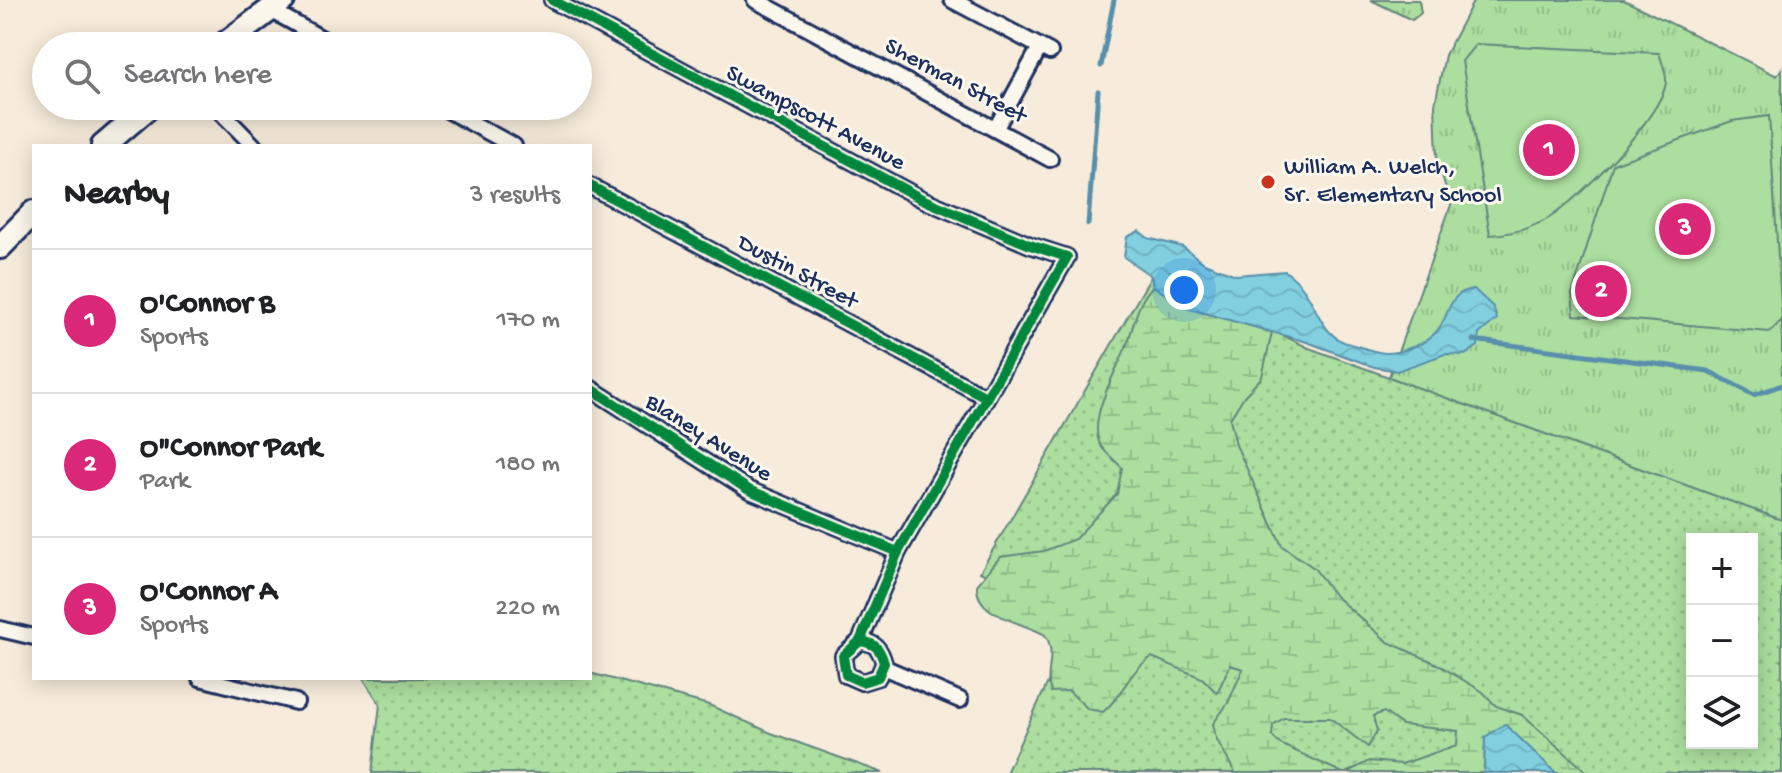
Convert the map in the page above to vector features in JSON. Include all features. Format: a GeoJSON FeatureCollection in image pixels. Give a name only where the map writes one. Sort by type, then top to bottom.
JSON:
{"type":"FeatureCollection","features":[{"type":"Feature","properties":{"kind":"main road"},"geometry":{"type":"LineString","coordinates":[[240,32],[277,3]]}},
{"type":"Feature","properties":{"kind":"main road"},"geometry":{"type":"LineString","coordinates":[[105,144],[134,120]]}},
{"type":"Feature","properties":{"kind":"main road"},"geometry":{"type":"LineString","coordinates":[[0,247],[32,216]]}},
{"type":"Feature","properties":{"kind":"street","name":"Swampscott Avenue"},"geometry":{"type":"LineString","coordinates":[[552,0],[922,199],[1067,257],[984,396]]}},
{"type":"Feature","properties":{"kind":"street","name":"Sherman Street"},"geometry":{"type":"LineString","coordinates":[[755,0],[1050,159]]}},
{"type":"Feature","properties":{"kind":"street"},"geometry":{"type":"LineString","coordinates":[[952,0],[1045,50],[996,128]]}},
{"type":"Feature","properties":{"kind":"street"},"geometry":{"type":"LineString","coordinates":[[277,3],[316,32]]}},
{"type":"Feature","properties":{"kind":"street"},"geometry":{"type":"LineString","coordinates":[[229,120],[252,144]]}},
{"type":"Feature","properties":{"kind":"street"},"geometry":{"type":"LineString","coordinates":[[466,120],[510,144]]}},
{"type":"Feature","properties":{"kind":"street"},"geometry":{"type":"LineString","coordinates":[[481,144],[488,132]]}},
{"type":"Feature","properties":{"kind":"street","name":"Dustin Street"},"geometry":{"type":"LineString","coordinates":[[592,187],[984,396]]}},
{"type":"Feature","properties":{"kind":"street","name":"Blaney Avenue"},"geometry":{"type":"LineString","coordinates":[[592,389],[749,490],[898,552]]}},
{"type":"Feature","properties":{"kind":"street"},"geometry":{"type":"LineString","coordinates":[[860,641],[871,642],[880,650],[883,667],[878,677],[862,682],[846,675],[843,656],[860,641],[898,552],[984,396]]}},
{"type":"Feature","properties":{"kind":"street"},"geometry":{"type":"LineString","coordinates":[[0,629],[32,637]]}},
{"type":"Feature","properties":{"kind":"street"},"geometry":{"type":"LineString","coordinates":[[883,667],[960,700]]}},
{"type":"Feature","properties":{"kind":"street"},"geometry":{"type":"LineString","coordinates":[[208,680],[296,702]]}},
{"type":"Feature","properties":{"kind":"green space"},"geometry":{"type":"Polygon","coordinates":[[[1371,0],[1419,0],[1421,13],[1412,20],[1371,0]]]}},
{"type":"Feature","properties":{"kind":"green space"},"geometry":{"type":"Polygon","coordinates":[[[1474,0],[1624,0],[1777,76],[1782,68],[1782,520],[1389,377],[1451,205],[1437,159],[1435,104],[1445,55],[1474,0]]]}},
{"type":"Feature","properties":{"kind":"green space"},"geometry":{"type":"Polygon","coordinates":[[[1476,44],[1659,53],[1666,83],[1660,98],[1634,136],[1579,194],[1535,225],[1490,235],[1462,61],[1476,44]]]}},
{"type":"Feature","properties":{"kind":"green space"},"geometry":{"type":"Polygon","coordinates":[[[1769,116],[1782,320],[1770,332],[1574,315],[1572,294],[1613,164],[1732,121],[1769,116]]]}},
{"type":"Feature","properties":{"kind":"green space"},"geometry":{"type":"Polygon","coordinates":[[[1153,273],[1309,348],[1782,520],[1782,773],[1006,773],[1078,617],[980,572],[1153,273]]]}},
{"type":"Feature","properties":{"kind":"green space"},"geometry":{"type":"Polygon","coordinates":[[[1153,286],[1187,308],[1272,332],[1262,377],[1244,396],[1230,419],[1236,445],[1282,546],[1314,568],[1335,596],[1388,642],[1435,663],[1483,692],[1496,706],[1522,715],[1588,773],[1556,773],[1540,758],[1485,737],[1484,773],[1346,773],[1369,761],[1402,764],[1457,745],[1458,731],[1402,725],[1384,712],[1373,716],[1377,731],[1368,747],[1330,718],[1284,718],[1273,725],[1272,736],[1280,744],[1343,773],[1235,773],[1216,738],[1213,724],[1228,703],[1243,669],[1230,665],[1217,693],[1202,678],[1152,657],[1137,669],[1103,712],[1088,709],[1069,691],[1051,692],[1051,656],[1045,635],[992,611],[978,596],[977,585],[1000,557],[1044,551],[1075,539],[1117,494],[1122,468],[1101,446],[1097,423],[1104,395],[1126,347],[1139,307],[1153,286]]]}},
{"type":"Feature","properties":{"kind":"green space"},"geometry":{"type":"Polygon","coordinates":[[[592,674],[709,705],[771,733],[883,773],[372,773],[380,704],[364,680],[592,680],[592,674]]]}},
{"type":"Feature","properties":{"kind":"water"},"geometry":{"type":"Polygon","coordinates":[[[1139,231],[1148,238],[1183,247],[1204,263],[1236,275],[1285,271],[1303,288],[1330,332],[1344,342],[1376,352],[1399,352],[1429,338],[1441,326],[1454,300],[1465,291],[1474,289],[1493,307],[1497,319],[1479,334],[1478,346],[1465,355],[1445,354],[1397,371],[1374,367],[1307,342],[1187,308],[1153,286],[1151,276],[1124,257],[1127,237],[1139,231]]]}},
{"type":"Feature","properties":{"kind":"water"},"geometry":{"type":"Polygon","coordinates":[[[1505,724],[1556,773],[1484,773],[1485,737],[1505,724]]]}},
{"type":"Feature","properties":{"kind":"waterway"},"geometry":{"type":"LineString","coordinates":[[1101,66],[1114,0]]}},
{"type":"Feature","properties":{"kind":"waterway"},"geometry":{"type":"LineString","coordinates":[[1088,224],[1098,91]]}},
{"type":"Feature","properties":{"kind":"waterway"},"geometry":{"type":"LineString","coordinates":[[1473,340],[1708,371],[1754,395],[1782,385]]}},
{"type":"Feature","properties":{"kind":"cycle path"},"geometry":{"type":"LineString","coordinates":[[552,0],[922,199],[1030,245],[1067,257],[898,552],[860,641],[876,648],[884,663],[878,677],[862,682],[846,675],[843,656],[860,641]]}},
{"type":"Feature","properties":{"kind":"cycle path"},"geometry":{"type":"LineString","coordinates":[[592,187],[984,396]]}},
{"type":"Feature","properties":{"kind":"cycle path"},"geometry":{"type":"LineString","coordinates":[[592,389],[749,490],[898,552]]}},
{"type":"Feature","properties":{"kind":"place","name":"O'Connor B"},"geometry":{"type":"Point","coordinates":[1549,150]}},
{"type":"Feature","properties":{"kind":"place","name":"William A. Welch, Sr. Elementary School"},"geometry":{"type":"Point","coordinates":[1268,182]}},
{"type":"Feature","properties":{"kind":"place","name":"O'Connor A"},"geometry":{"type":"Point","coordinates":[1685,229]}},
{"type":"Feature","properties":{"kind":"place","name":"O\"Connor Park"},"geometry":{"type":"Point","coordinates":[1601,291]}}]}
